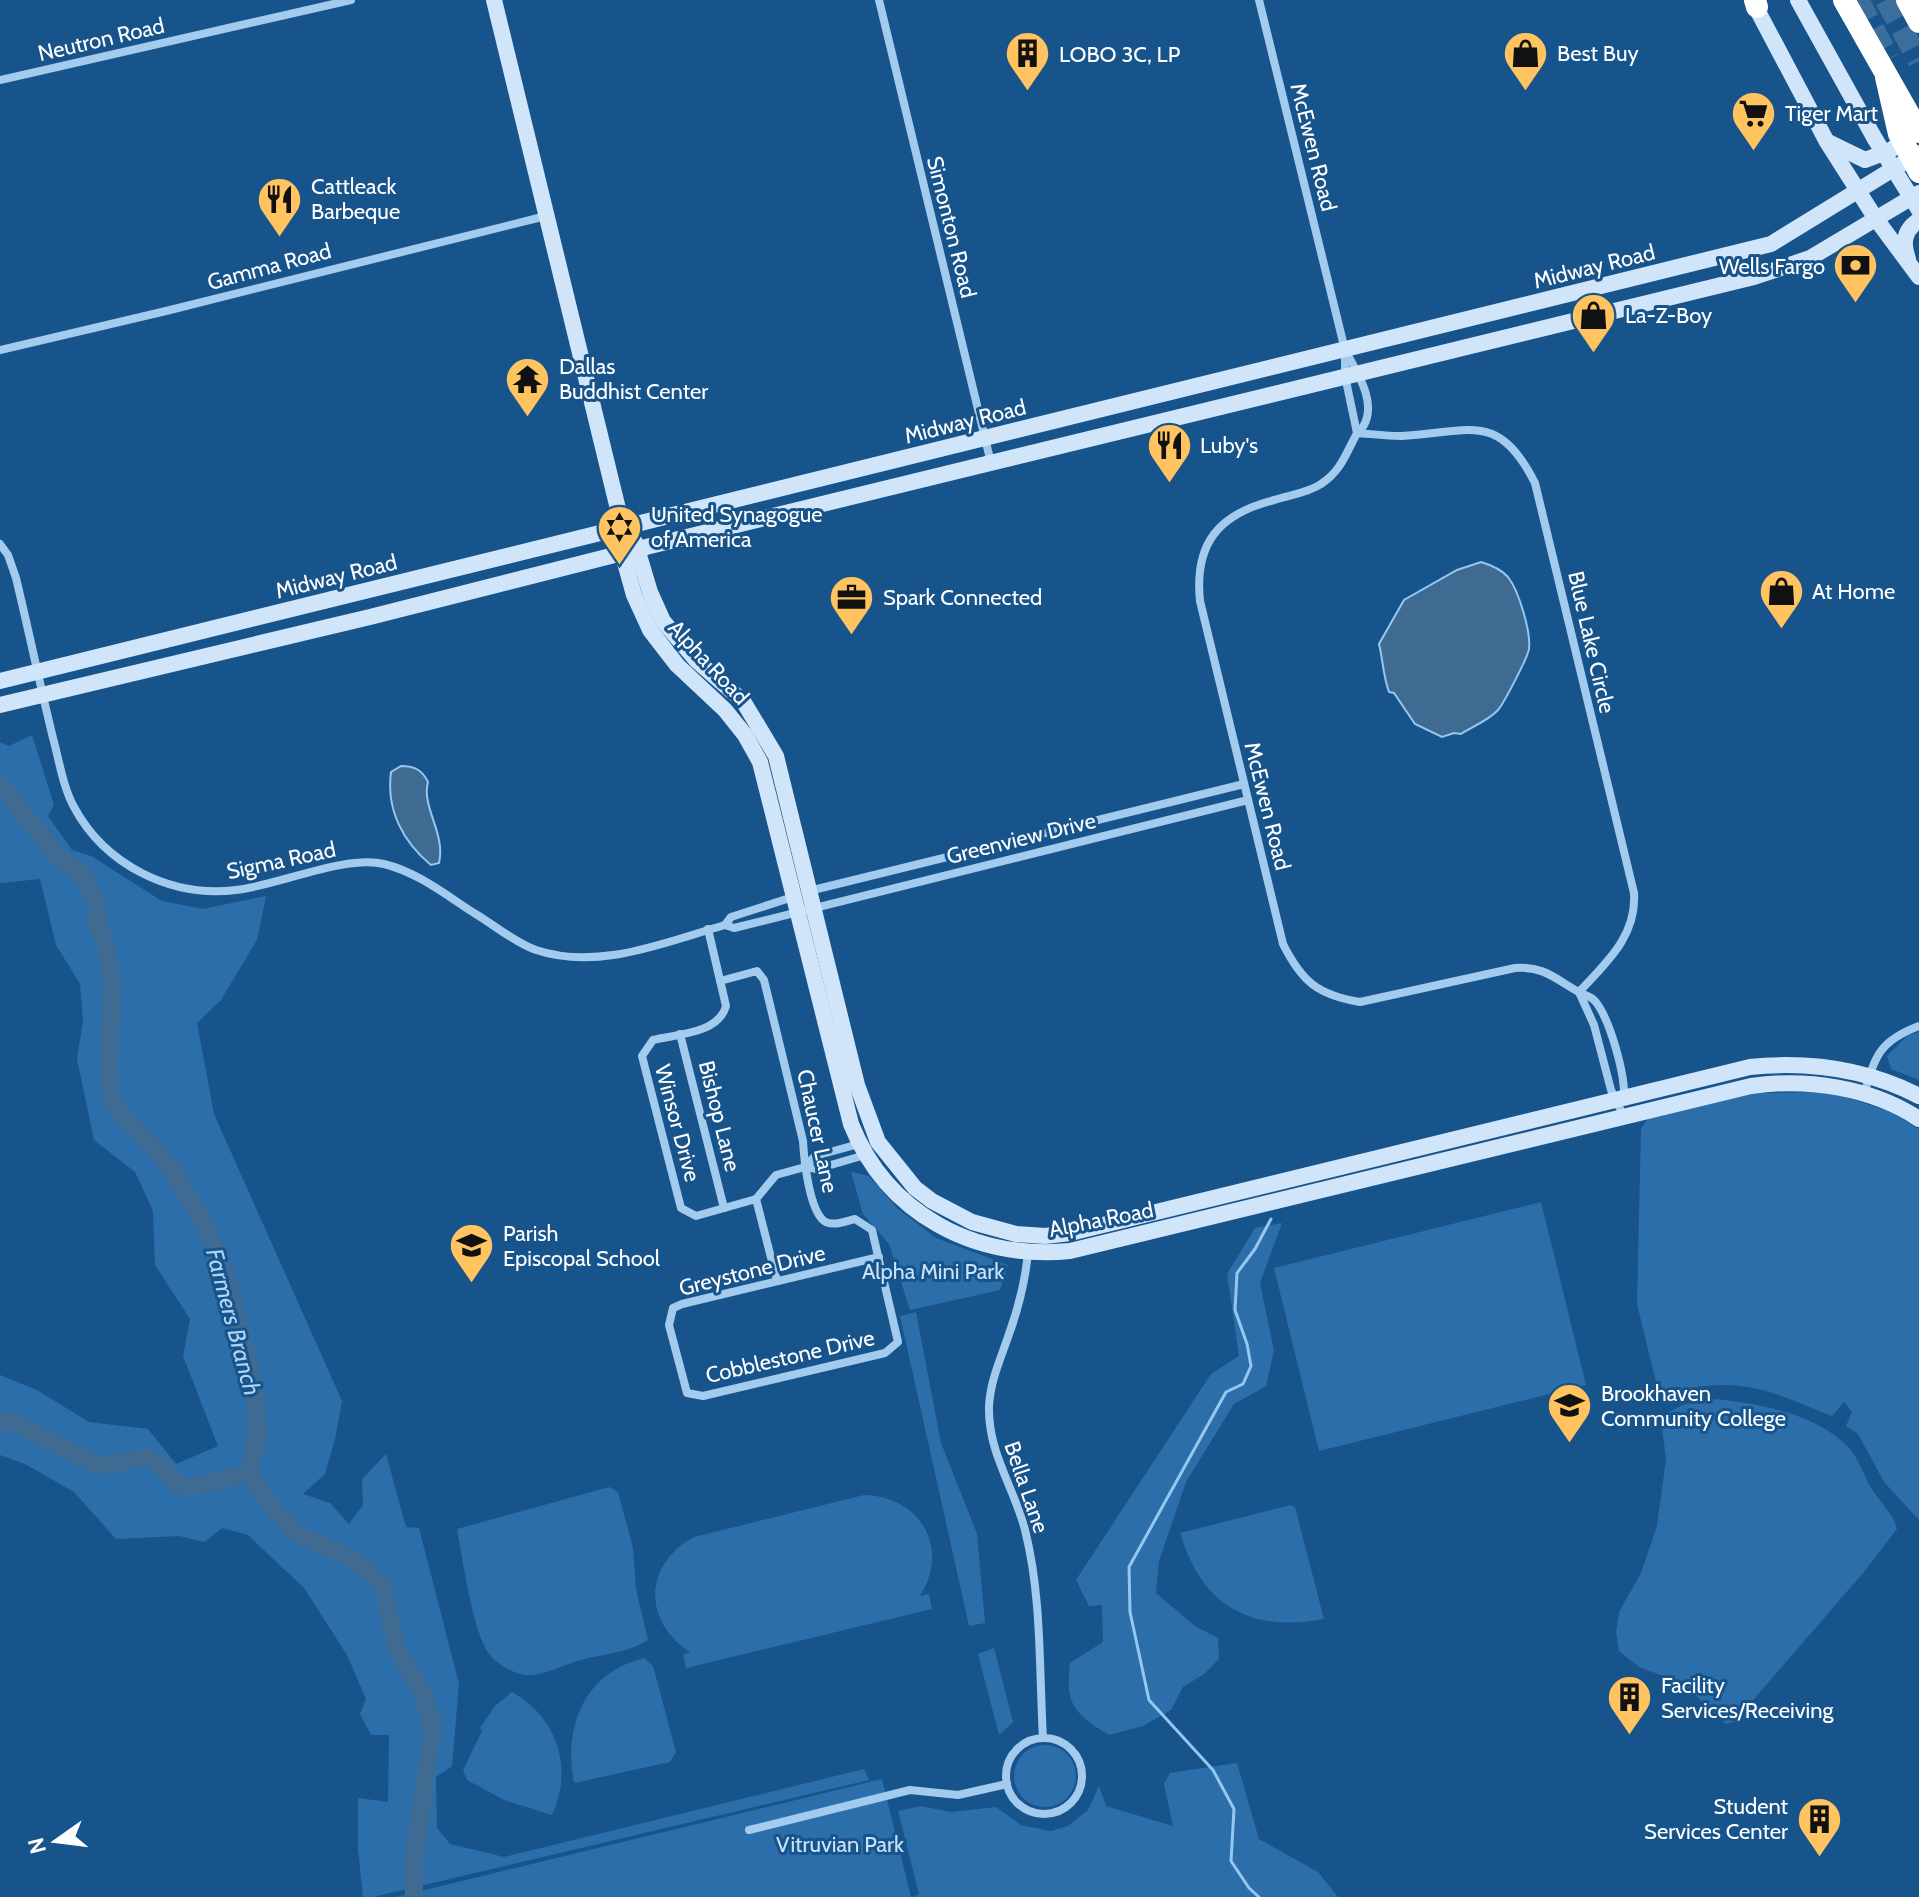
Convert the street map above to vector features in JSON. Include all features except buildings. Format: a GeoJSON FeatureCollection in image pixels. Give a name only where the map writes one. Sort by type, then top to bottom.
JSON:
{"type":"FeatureCollection","features":[{"type":"Feature","properties":{"kind":"highway"},"geometry":{"type":"LineString","coordinates":[[1844,0],[1919,132]]}},
{"type":"Feature","properties":{"kind":"highway"},"geometry":{"type":"LineString","coordinates":[[1907,0],[1919,22]]}},
{"type":"Feature","properties":{"kind":"highway"},"geometry":{"type":"LineString","coordinates":[[1886,77],[1899,134],[1919,172]]}},
{"type":"Feature","properties":{"kind":"main road","name":"Alpha Road"},"geometry":{"type":"LineString","coordinates":[[494,0],[630,551],[634,595],[650,630],[677,665],[725,710],[768,759],[803,903],[845,1107],[862,1150],[889,1184],[919,1212],[964,1238],[992,1247],[1028,1253],[1088,1248],[1621,1106],[1727,1072],[1776,1065],[1812,1066],[1869,1076],[1919,1096]]}},
{"type":"Feature","properties":{"kind":"main road"},"geometry":{"type":"LineString","coordinates":[[1798,0],[1875,139],[1919,210]]}},
{"type":"Feature","properties":{"kind":"main road"},"geometry":{"type":"LineString","coordinates":[[1755,2],[1805,105],[1827,142],[1876,219],[1915,271]]}},
{"type":"Feature","properties":{"kind":"main road"},"geometry":{"type":"LineString","coordinates":[[1827,142],[1865,160],[1889,151],[1919,132]]}},
{"type":"Feature","properties":{"kind":"main road","name":"Midway Road"},"geometry":{"type":"LineString","coordinates":[[0,681],[1771,244],[1919,153]]}},
{"type":"Feature","properties":{"kind":"main road"},"geometry":{"type":"LineString","coordinates":[[0,705],[1780,270],[1810,258],[1919,193]]}},
{"type":"Feature","properties":{"kind":"main road"},"geometry":{"type":"LineString","coordinates":[[1915,271],[1904,244],[1907,231],[1919,220]]}},
{"type":"Feature","properties":{"kind":"main road"},"geometry":{"type":"LineString","coordinates":[[1702,262],[1708,287]]}},
{"type":"Feature","properties":{"kind":"main road"},"geometry":{"type":"LineString","coordinates":[[1521,307],[1527,331]]}},
{"type":"Feature","properties":{"kind":"main road"},"geometry":{"type":"LineString","coordinates":[[364,592],[370,617]]}},
{"type":"Feature","properties":{"kind":"main road","name":"Alpha Road"},"geometry":{"type":"LineString","coordinates":[[803,903],[867,1117],[885,1152],[915,1188],[932,1201],[972,1222],[1016,1234],[1045,1236],[1070,1233],[1621,1106],[1773,1082],[1821,1085],[1864,1095],[1919,1119]]}},
{"type":"Feature","properties":{"kind":"main road"},"geometry":{"type":"LineString","coordinates":[[862,1150],[870,1145],[900,1180],[915,1188]]}},
{"type":"Feature","properties":{"kind":"main road"},"geometry":{"type":"LineString","coordinates":[[964,1238],[972,1222]]}},
{"type":"Feature","properties":{"kind":"street","name":"Neutron Road"},"geometry":{"type":"LineString","coordinates":[[0,80],[351,0]]}},
{"type":"Feature","properties":{"kind":"street","name":"Simonton Road"},"geometry":{"type":"LineString","coordinates":[[879,0],[991,463]]}},
{"type":"Feature","properties":{"kind":"street","name":"McEwen Road"},"geometry":{"type":"LineString","coordinates":[[1259,0],[1351,375],[1357,433]]}},
{"type":"Feature","properties":{"kind":"street","name":"Gamma Road"},"geometry":{"type":"LineString","coordinates":[[0,350],[547,215]]}},
{"type":"Feature","properties":{"kind":"street","name":"McEwen Road"},"geometry":{"type":"LineString","coordinates":[[1351,375],[1363,386],[1367,412],[1365,423],[1339,467],[1322,484],[1237,513],[1222,523],[1201,559],[1200,601],[1283,944],[1304,979],[1321,992],[1347,1000],[1370,1001],[1526,967],[1556,976],[1592,997],[1605,1017],[1625,1086],[1621,1106]]}},
{"type":"Feature","properties":{"kind":"street","name":"Blue Lake Circle"},"geometry":{"type":"LineString","coordinates":[[1357,433],[1402,436],[1455,429],[1482,431],[1496,436],[1515,450],[1535,483],[1634,893],[1632,919],[1617,952],[1579,992]]}},
{"type":"Feature","properties":{"kind":"street","name":"Sigma Road"},"geometry":{"type":"LineString","coordinates":[[0,544],[8,555],[16,578],[72,804],[99,844],[156,879],[188,889],[225,892],[355,863],[382,863],[409,872],[535,950],[581,958],[614,955],[725,925],[734,928],[803,903]]}},
{"type":"Feature","properties":{"kind":"street","name":"Greenview Drive"},"geometry":{"type":"LineString","coordinates":[[803,903],[955,854],[1244,784]]}},
{"type":"Feature","properties":{"kind":"street","name":"Greenview Drive"},"geometry":{"type":"LineString","coordinates":[[803,903],[960,872],[1248,800]]}},
{"type":"Feature","properties":{"kind":"street"},"geometry":{"type":"LineString","coordinates":[[1099,819],[1103,836]]}},
{"type":"Feature","properties":{"kind":"street"},"geometry":{"type":"LineString","coordinates":[[1013,840],[1017,857]]}},
{"type":"Feature","properties":{"kind":"street"},"geometry":{"type":"LineString","coordinates":[[955,854],[960,872]]}},
{"type":"Feature","properties":{"kind":"street","name":"Sigma Road"},"geometry":{"type":"LineString","coordinates":[[725,925],[731,917],[803,903]]}},
{"type":"Feature","properties":{"kind":"street"},"geometry":{"type":"LineString","coordinates":[[680,1034],[710,1027],[723,1017],[726,1006],[708,929]]}},
{"type":"Feature","properties":{"kind":"street","name":"Chaucer Lane"},"geometry":{"type":"LineString","coordinates":[[720,981],[757,971],[764,980],[817,1212],[824,1221],[834,1224],[855,1219],[872,1230],[898,1342]]}},
{"type":"Feature","properties":{"kind":"street"},"geometry":{"type":"LineString","coordinates":[[1579,992],[1594,1025],[1621,1106]]}},
{"type":"Feature","properties":{"kind":"street"},"geometry":{"type":"LineString","coordinates":[[1864,1095],[1880,1049],[1890,1040],[1919,1026]]}},
{"type":"Feature","properties":{"kind":"street","name":"Winsor Drive"},"geometry":{"type":"LineString","coordinates":[[680,1034],[653,1040],[642,1056],[681,1208],[696,1216],[724,1208]]}},
{"type":"Feature","properties":{"kind":"street","name":"Bishop Lane"},"geometry":{"type":"LineString","coordinates":[[680,1034],[724,1208]]}},
{"type":"Feature","properties":{"kind":"street"},"geometry":{"type":"LineString","coordinates":[[724,1208],[756,1199],[776,1175],[805,1167],[815,1156],[862,1150]]}},
{"type":"Feature","properties":{"kind":"street"},"geometry":{"type":"LineString","coordinates":[[756,1199],[777,1281]]}},
{"type":"Feature","properties":{"kind":"street","name":"Bella Lane"},"geometry":{"type":"LineString","coordinates":[[1028,1253],[1021,1293],[992,1384],[989,1417],[993,1448],[1018,1508],[1030,1553],[1039,1635],[1043,1738]]}},
{"type":"Feature","properties":{"kind":"street","name":"Greystone Drive"},"geometry":{"type":"LineString","coordinates":[[687,1393],[669,1325],[673,1308],[879,1257]]}},
{"type":"Feature","properties":{"kind":"street","name":"Cobblestone Drive"},"geometry":{"type":"LineString","coordinates":[[687,1393],[703,1396],[885,1353],[898,1342]]}},
{"type":"Feature","properties":{"kind":"street"},"geometry":{"type":"LineString","coordinates":[[1043,1738],[1066,1744],[1075,1753],[1083,1778],[1073,1802],[1051,1814],[1025,1810],[1015,1801],[1007,1784],[1006,1770],[1011,1758],[1020,1747],[1043,1738]]}},
{"type":"Feature","properties":{"kind":"street"},"geometry":{"type":"LineString","coordinates":[[749,1830],[910,1790],[958,1795],[1007,1784]]}},
{"type":"Feature","properties":{"kind":"green space"},"geometry":{"type":"Polygon","coordinates":[[[32,735],[54,805],[48,816],[72,850],[91,856],[162,901],[203,909],[266,896],[257,940],[221,1000],[197,1023],[214,1114],[342,1401],[325,1474],[303,1494],[330,1503],[349,1524],[363,1505],[362,1479],[386,1454],[406,1527],[419,1528],[459,1684],[452,1766],[436,1777],[437,1828],[450,1844],[504,1857],[864,1769],[869,1780],[363,1897],[358,1849],[358,1798],[388,1802],[389,1735],[371,1735],[360,1714],[366,1699],[347,1655],[304,1588],[248,1535],[222,1528],[204,1542],[179,1536],[116,1539],[74,1492],[25,1464],[0,1455],[0,1375],[37,1390],[89,1422],[148,1429],[176,1464],[218,1446],[183,1356],[190,1319],[155,1265],[153,1211],[135,1172],[94,1140],[77,1059],[83,1020],[80,984],[56,945],[40,879],[0,883],[0,742],[9,746],[32,735]]]}},
{"type":"Feature","properties":{"kind":"green space"},"geometry":{"type":"Polygon","coordinates":[[[1919,1032],[1919,1080],[1891,1069],[1887,1056],[1908,1035],[1919,1032]]]}},
{"type":"Feature","properties":{"kind":"green space"},"geometry":{"type":"Polygon","coordinates":[[[1830,1092],[1889,1111],[1919,1129],[1919,1520],[1884,1482],[1858,1434],[1846,1426],[1852,1412],[1844,1402],[1832,1416],[1775,1394],[1731,1385],[1664,1392],[1656,1382],[1637,1304],[1641,1129],[1648,1119],[1755,1093],[1830,1092]]]}},
{"type":"Feature","properties":{"kind":"green space","name":"Alpha Mini Park"},"geometry":{"type":"Polygon","coordinates":[[[851,1172],[869,1176],[897,1208],[936,1238],[1008,1265],[1000,1290],[910,1310],[889,1244],[863,1214],[851,1172]]]}},
{"type":"Feature","properties":{"kind":"green space"},"geometry":{"type":"Polygon","coordinates":[[[1541,1202],[1586,1385],[1319,1451],[1274,1268],[1541,1202]]]}},
{"type":"Feature","properties":{"kind":"green space"},"geometry":{"type":"Polygon","coordinates":[[[1282,1223],[1260,1283],[1274,1351],[1266,1386],[1234,1404],[1186,1482],[1159,1561],[1156,1593],[1195,1626],[1218,1638],[1219,1659],[1204,1674],[1183,1687],[1171,1710],[1143,1726],[1109,1735],[1080,1714],[1069,1689],[1070,1663],[1103,1642],[1102,1605],[1089,1606],[1076,1580],[1211,1374],[1239,1356],[1227,1274],[1255,1228],[1282,1223]]]}},
{"type":"Feature","properties":{"kind":"green space"},"geometry":{"type":"Polygon","coordinates":[[[916,1312],[941,1443],[977,1534],[985,1623],[969,1626],[900,1316],[916,1312]]]}},
{"type":"Feature","properties":{"kind":"green space"},"geometry":{"type":"Polygon","coordinates":[[[1717,1399],[1788,1413],[1837,1437],[1853,1453],[1897,1529],[1735,1721],[1726,1724],[1682,1683],[1639,1667],[1619,1651],[1616,1632],[1619,1612],[1641,1573],[1657,1526],[1666,1459],[1662,1428],[1667,1413],[1685,1404],[1717,1399]]]}},
{"type":"Feature","properties":{"kind":"green space"},"geometry":{"type":"Polygon","coordinates":[[[609,1487],[618,1492],[633,1548],[636,1589],[648,1640],[623,1651],[538,1674],[521,1674],[505,1668],[489,1654],[483,1643],[469,1594],[457,1529],[609,1487]]]}},
{"type":"Feature","properties":{"kind":"green space"},"geometry":{"type":"Polygon","coordinates":[[[864,1495],[900,1504],[914,1514],[924,1528],[932,1560],[929,1578],[920,1596],[929,1594],[932,1609],[686,1668],[683,1655],[690,1652],[663,1625],[655,1593],[658,1577],[678,1548],[694,1537],[864,1495]]]}},
{"type":"Feature","properties":{"kind":"green space"},"geometry":{"type":"Polygon","coordinates":[[[1291,1505],[1295,1507],[1324,1619],[1273,1622],[1232,1609],[1201,1579],[1180,1533],[1291,1505]]]}},
{"type":"Feature","properties":{"kind":"green space"},"geometry":{"type":"Polygon","coordinates":[[[994,1648],[1013,1722],[999,1735],[978,1654],[994,1648]]]}},
{"type":"Feature","properties":{"kind":"green space"},"geometry":{"type":"Polygon","coordinates":[[[644,1658],[653,1666],[676,1752],[670,1762],[574,1783],[572,1742],[582,1705],[606,1676],[623,1665],[644,1658]]]}},
{"type":"Feature","properties":{"kind":"green space"},"geometry":{"type":"Polygon","coordinates":[[[512,1692],[540,1715],[557,1745],[561,1779],[552,1815],[504,1800],[467,1780],[463,1770],[482,1731],[480,1728],[495,1706],[512,1692]]]}},
{"type":"Feature","properties":{"kind":"green space"},"geometry":{"type":"Polygon","coordinates":[[[1039,1745],[1051,1745],[1067,1754],[1074,1764],[1074,1788],[1067,1798],[1051,1807],[1039,1807],[1019,1793],[1014,1782],[1014,1770],[1028,1750],[1039,1745]]]}},
{"type":"Feature","properties":{"kind":"green space"},"geometry":{"type":"Polygon","coordinates":[[[1237,1763],[1259,1839],[1318,1872],[1338,1897],[913,1897],[919,1894],[898,1811],[921,1806],[951,1812],[996,1807],[1021,1825],[1051,1831],[1068,1826],[1088,1810],[1099,1786],[1106,1806],[1173,1826],[1164,1784],[1170,1773],[1237,1763]]]}},
{"type":"Feature","properties":{"kind":"green space","name":"Vitruvian Park"},"geometry":{"type":"Polygon","coordinates":[[[882,1779],[911,1897],[396,1897],[882,1779]]]}},
{"type":"Feature","properties":{"kind":"shaded area"},"geometry":{"type":"Polygon","coordinates":[[[1481,562],[1502,572],[1512,583],[1526,622],[1529,649],[1498,710],[1461,734],[1442,737],[1415,724],[1394,693],[1389,692],[1379,644],[1404,600],[1457,570],[1481,562]]]}},
{"type":"Feature","properties":{"kind":"shaded area"},"geometry":{"type":"Polygon","coordinates":[[[401,766],[418,770],[428,782],[428,801],[439,841],[439,863],[431,865],[412,846],[394,812],[391,772],[401,766]]]}},
{"type":"Feature","properties":{"kind":"waterway","name":"Farmers Branch"},"geometry":{"type":"LineString","coordinates":[[0,785],[56,854],[85,878],[97,905],[97,924],[107,949],[112,985],[109,1066],[112,1099],[123,1117],[168,1163],[206,1226],[227,1280],[253,1379],[258,1432],[249,1473],[273,1508],[298,1535],[352,1558],[382,1584],[398,1652],[422,1691],[433,1726],[414,1857],[414,1897]]}},
{"type":"Feature","properties":{"kind":"waterway"},"geometry":{"type":"LineString","coordinates":[[1259,1897],[1231,1861],[1234,1809],[1213,1770],[1149,1700],[1130,1612],[1129,1567],[1226,1392],[1243,1384],[1251,1366],[1235,1310],[1237,1273],[1255,1249],[1271,1219]]}},
{"type":"Feature","properties":{"kind":"waterway"},"geometry":{"type":"LineString","coordinates":[[0,1421],[18,1424],[92,1463],[108,1465],[145,1457],[162,1467],[177,1484],[191,1487],[249,1473]]}},
{"type":"Feature","properties":{"kind":"tunnel"},"geometry":{"type":"LineString","coordinates":[[1858,0],[1889,59]]}},
{"type":"Feature","properties":{"kind":"tunnel"},"geometry":{"type":"LineString","coordinates":[[1886,0],[1919,61]]}},
{"type":"Feature","properties":{"kind":"place","name":"Best Buy"},"geometry":{"type":"Point","coordinates":[1526,92]}},
{"type":"Feature","properties":{"kind":"place","name":"LOBO 3C, LP"},"geometry":{"type":"Point","coordinates":[1028,93]}},
{"type":"Feature","properties":{"kind":"place","name":"Tiger Mart"},"geometry":{"type":"Point","coordinates":[1754,152]}},
{"type":"Feature","properties":{"kind":"place","name":"Cattleack Barbeque"},"geometry":{"type":"Point","coordinates":[280,238]}},
{"type":"Feature","properties":{"kind":"place","name":"Wells Fargo"},"geometry":{"type":"Point","coordinates":[1856,305]}},
{"type":"Feature","properties":{"kind":"place","name":"La-Z-Boy"},"geometry":{"type":"Point","coordinates":[1594,354]}},
{"type":"Feature","properties":{"kind":"place","name":"Dallas Buddhist Center"},"geometry":{"type":"Point","coordinates":[528,418]}},
{"type":"Feature","properties":{"kind":"place","name":"Luby's"},"geometry":{"type":"Point","coordinates":[1169,484]}},
{"type":"Feature","properties":{"kind":"place","name":"United Synagogue of America"},"geometry":{"type":"Point","coordinates":[620,566]}},
{"type":"Feature","properties":{"kind":"place","name":"At Home"},"geometry":{"type":"Point","coordinates":[1781,630]}},
{"type":"Feature","properties":{"kind":"place","name":"Spark Connected"},"geometry":{"type":"Point","coordinates":[852,636]}},
{"type":"Feature","properties":{"kind":"place","name":"Parish Episcopal School"},"geometry":{"type":"Point","coordinates":[472,1285]}},
{"type":"Feature","properties":{"kind":"place","name":"Brookhaven Community College"},"geometry":{"type":"Point","coordinates":[1570,1445]}},
{"type":"Feature","properties":{"kind":"place","name":"Facility Services/Receiving"},"geometry":{"type":"Point","coordinates":[1630,1737]}},
{"type":"Feature","properties":{"kind":"place","name":"Student Services Center"},"geometry":{"type":"Point","coordinates":[1819,1858]}}]}
